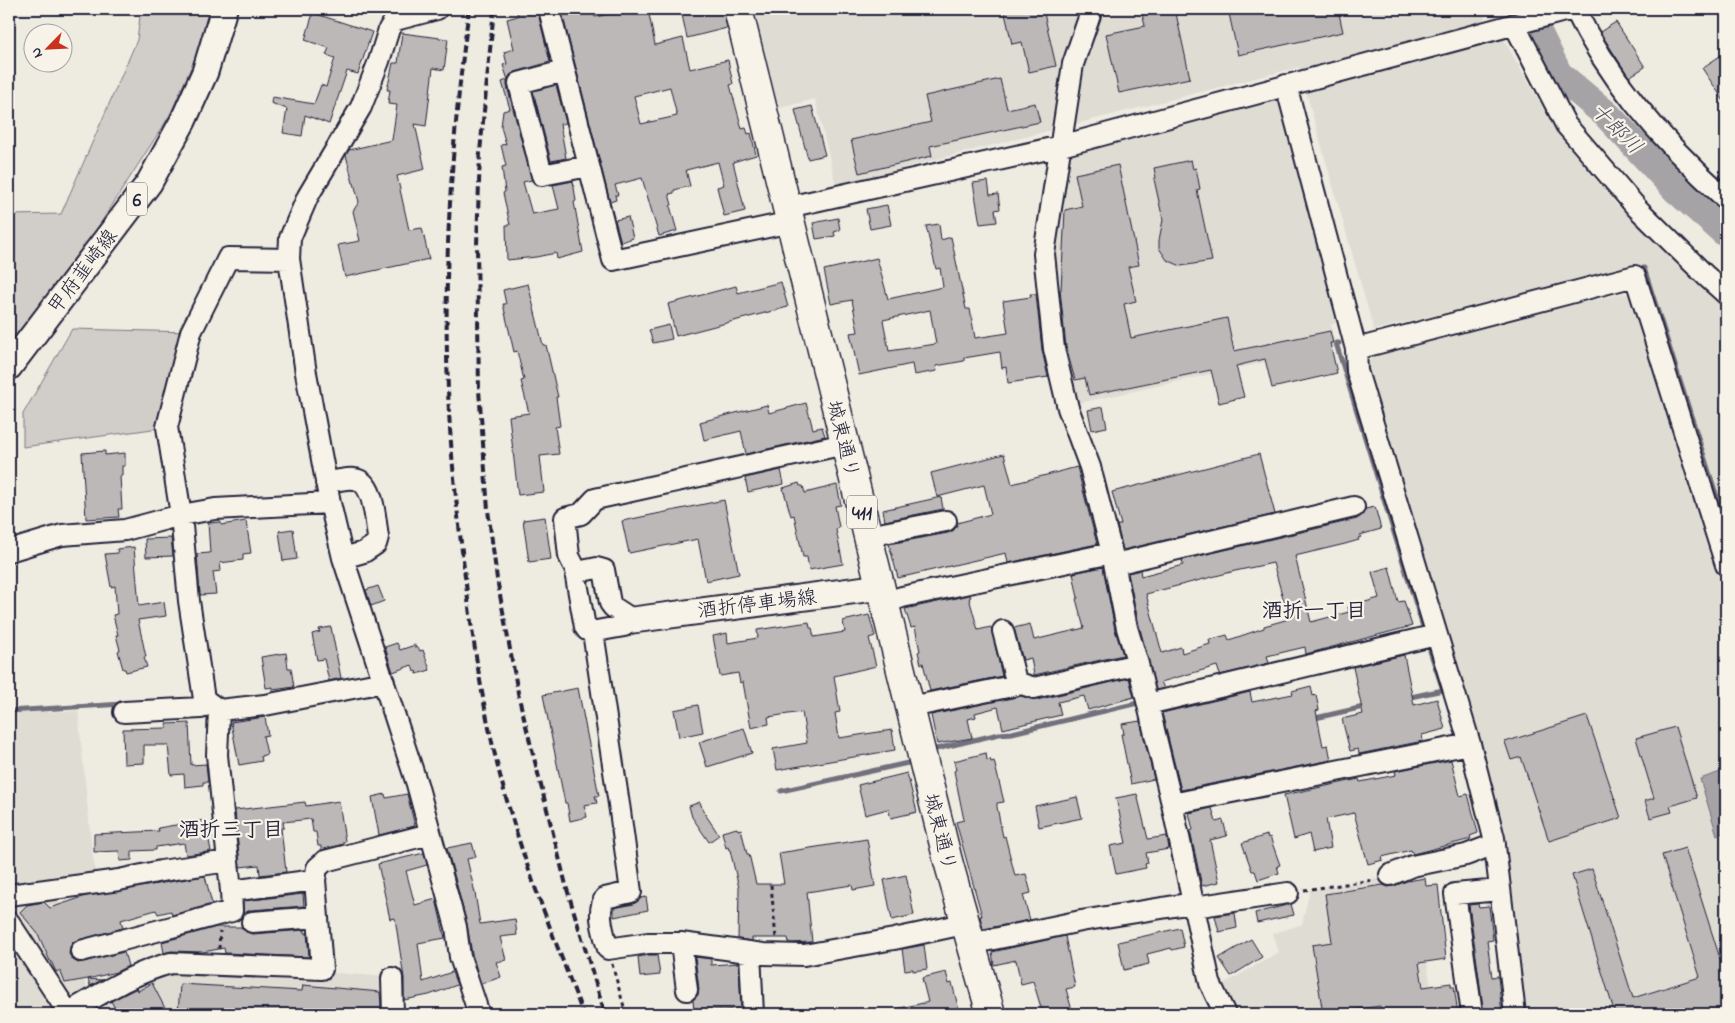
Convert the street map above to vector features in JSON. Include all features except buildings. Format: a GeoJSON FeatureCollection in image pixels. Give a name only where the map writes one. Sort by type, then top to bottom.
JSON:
{"type":"FeatureCollection","features":[{"type":"Feature","properties":{"kind":"highway","name":"城東通り"},"geometry":{"type":"LineString","coordinates":[[738,9],[967,934],[991,1014]]}},
{"type":"Feature","properties":{"kind":"main road","name":"甲府韮崎線"},"geometry":{"type":"LineString","coordinates":[[9,366],[150,183],[183,121],[205,72],[224,9]]}},
{"type":"Feature","properties":{"kind":"main road","name":"酒折停車場線"},"geometry":{"type":"LineString","coordinates":[[633,620],[883,595]]}},
{"type":"Feature","properties":{"kind":"street"},"geometry":{"type":"LineString","coordinates":[[437,9],[395,15],[361,108],[308,196],[290,238],[290,259],[306,373],[326,483],[343,558],[417,784],[456,927],[460,957],[479,1014]]}},
{"type":"Feature","properties":{"kind":"street"},"geometry":{"type":"LineString","coordinates":[[549,9],[613,260],[1061,146],[1571,9],[1602,59],[1628,95],[1699,175],[1726,199]]}},
{"type":"Feature","properties":{"kind":"street"},"geometry":{"type":"LineString","coordinates":[[1092,9],[1073,64],[1044,254],[1054,349],[1068,408],[1090,466],[1114,558],[1127,628],[1138,664],[1172,804],[1210,983],[1225,1014]]}},
{"type":"Feature","properties":{"kind":"street"},"geometry":{"type":"LineString","coordinates":[[1514,24],[1566,125],[1637,208],[1726,294]]}},
{"type":"Feature","properties":{"kind":"street"},"geometry":{"type":"LineString","coordinates":[[564,71],[519,82],[542,175],[589,166]]}},
{"type":"Feature","properties":{"kind":"street"},"geometry":{"type":"LineString","coordinates":[[1286,85],[1356,349],[1357,371],[1470,744],[1495,844],[1514,1014]]}},
{"type":"Feature","properties":{"kind":"street"},"geometry":{"type":"LineString","coordinates":[[81,951],[232,911],[214,707],[204,699],[189,601],[181,515],[167,427],[191,332],[228,258],[290,259]]}},
{"type":"Feature","properties":{"kind":"street"},"geometry":{"type":"LineString","coordinates":[[1356,349],[1635,276],[1726,565]]}},
{"type":"Feature","properties":{"kind":"street"},"geometry":{"type":"LineString","coordinates":[[577,572],[597,568],[604,570],[610,603],[633,620],[624,626],[592,632],[585,627],[576,577],[577,572],[569,556],[564,518],[580,514],[595,499],[845,444]]}},
{"type":"Feature","properties":{"kind":"street"},"geometry":{"type":"LineString","coordinates":[[326,483],[353,478],[360,480],[370,491],[378,537],[376,544],[364,552],[343,558]]}},
{"type":"Feature","properties":{"kind":"street"},"geometry":{"type":"LineString","coordinates":[[9,551],[62,535],[125,530],[181,515],[214,509],[330,503]]}},
{"type":"Feature","properties":{"kind":"street"},"geometry":{"type":"LineString","coordinates":[[883,595],[902,598],[1114,558],[1354,507]]}},
{"type":"Feature","properties":{"kind":"street"},"geometry":{"type":"LineString","coordinates":[[868,536],[946,521]]}},
{"type":"Feature","properties":{"kind":"street"},"geometry":{"type":"LineString","coordinates":[[1004,630],[1017,685]]}},
{"type":"Feature","properties":{"kind":"street"},"geometry":{"type":"LineString","coordinates":[[592,632],[631,892],[605,898],[601,905],[602,926],[608,949],[648,943],[681,943],[750,952],[804,955],[894,939],[967,934],[1080,921],[1288,893]]}},
{"type":"Feature","properties":{"kind":"street"},"geometry":{"type":"LineString","coordinates":[[1148,704],[1436,635]]}},
{"type":"Feature","properties":{"kind":"street"},"geometry":{"type":"LineString","coordinates":[[911,707],[1022,684],[1034,688],[1138,664]]}},
{"type":"Feature","properties":{"kind":"street"},"geometry":{"type":"LineString","coordinates":[[124,712],[265,705],[384,682]]}},
{"type":"Feature","properties":{"kind":"street"},"geometry":{"type":"LineString","coordinates":[[1172,804],[1470,744]]}},
{"type":"Feature","properties":{"kind":"street"},"geometry":{"type":"LineString","coordinates":[[9,922],[69,1013],[135,976],[171,963],[322,969],[315,880],[317,868],[325,861],[430,834]]}},
{"type":"Feature","properties":{"kind":"street"},"geometry":{"type":"LineString","coordinates":[[1390,875],[1412,866],[1466,855],[1495,844]]}},
{"type":"Feature","properties":{"kind":"street"},"geometry":{"type":"LineString","coordinates":[[9,895],[119,880],[161,871],[228,861]]}},
{"type":"Feature","properties":{"kind":"street"},"geometry":{"type":"LineString","coordinates":[[231,891],[315,880]]}},
{"type":"Feature","properties":{"kind":"street"},"geometry":{"type":"LineString","coordinates":[[1472,1014],[1455,894],[1500,890]]}},
{"type":"Feature","properties":{"kind":"street"},"geometry":{"type":"LineString","coordinates":[[252,922],[318,917]]}},
{"type":"Feature","properties":{"kind":"street"},"geometry":{"type":"LineString","coordinates":[[681,943],[687,990]]}},
{"type":"Feature","properties":{"kind":"street"},"geometry":{"type":"LineString","coordinates":[[750,952],[753,1014]]}},
{"type":"Feature","properties":{"kind":"street"},"geometry":{"type":"LineString","coordinates":[[392,978],[393,1014]]}},
{"type":"Feature","properties":{"kind":"path"},"geometry":{"type":"LineString","coordinates":[[1288,893],[1377,879],[1390,875]]}},
{"type":"Feature","properties":{"kind":"path"},"geometry":{"type":"LineString","coordinates":[[772,885],[777,954]]}},
{"type":"Feature","properties":{"kind":"path"},"geometry":{"type":"LineString","coordinates":[[219,965],[220,914]]}},
{"type":"Feature","properties":{"kind":"path"},"geometry":{"type":"LineString","coordinates":[[608,949],[626,1014]]}},
{"type":"Feature","properties":{"kind":"shaded area"},"geometry":{"type":"Polygon","coordinates":[[[141,9],[215,9],[170,115],[57,291],[9,354],[9,215],[61,214],[137,40],[141,9]]]}},
{"type":"Feature","properties":{"kind":"shaded area"},"geometry":{"type":"Polygon","coordinates":[[[749,9],[1487,9],[1484,20],[1504,40],[1557,132],[1616,204],[1726,305],[1726,510],[1644,265],[1374,330],[1299,67],[836,185],[815,99],[776,109],[749,9]]]}},
{"type":"Feature","properties":{"kind":"shaded area"},"geometry":{"type":"Polygon","coordinates":[[[1279,98],[1337,322],[1331,325],[1335,347],[1075,404],[1061,344],[1050,249],[1066,168],[1073,155],[1279,98]]]}},
{"type":"Feature","properties":{"kind":"shaded area"},"geometry":{"type":"Polygon","coordinates":[[[1624,293],[1634,298],[1671,429],[1726,600],[1726,1014],[1524,1014],[1504,836],[1366,369],[1375,351],[1624,293]]]}},
{"type":"Feature","properties":{"kind":"shaded area"},"geometry":{"type":"Polygon","coordinates":[[[72,329],[191,332],[167,427],[23,447],[23,414],[72,329]]]}},
{"type":"Feature","properties":{"kind":"shaded area"},"geometry":{"type":"Polygon","coordinates":[[[78,711],[92,852],[97,878],[57,884],[59,904],[92,1004],[158,971],[322,972],[390,977],[391,1014],[9,1014],[9,713],[78,711]]]}},
{"type":"Feature","properties":{"kind":"shaded area"},"geometry":{"type":"Polygon","coordinates":[[[1726,770],[1726,832],[1717,835],[1700,779],[1726,770]]]}},
{"type":"Feature","properties":{"kind":"shaded area"},"geometry":{"type":"Polygon","coordinates":[[[1412,866],[1435,1014],[1225,1014],[1213,990],[1279,952],[1272,934],[1302,924],[1310,890],[1377,879],[1412,866]]]}},
{"type":"Feature","properties":{"kind":"waterway","name":"十郎川"},"geometry":{"type":"LineString","coordinates":[[1533,9],[1536,29],[1558,74],[1607,115],[1676,189],[1726,233]]}},
{"type":"Feature","properties":{"kind":"waterway"},"geometry":{"type":"LineString","coordinates":[[1637,270],[1644,268],[1726,521]]}},
{"type":"Feature","properties":{"kind":"waterway"},"geometry":{"type":"LineString","coordinates":[[1339,343],[1336,343],[1422,624]]}},
{"type":"Feature","properties":{"kind":"waterway"},"geometry":{"type":"LineString","coordinates":[[1406,698],[1443,690],[1430,651]]}},
{"type":"Feature","properties":{"kind":"waterway"},"geometry":{"type":"LineString","coordinates":[[936,749],[1138,703],[1141,707]]}},
{"type":"Feature","properties":{"kind":"waterway"},"geometry":{"type":"LineString","coordinates":[[9,711],[123,704]]}},
{"type":"Feature","properties":{"kind":"waterway"},"geometry":{"type":"LineString","coordinates":[[1311,719],[1368,706]]}},
{"type":"Feature","properties":{"kind":"waterway"},"geometry":{"type":"LineString","coordinates":[[781,791],[908,763]]}},
{"type":"Feature","properties":{"kind":"railway"},"geometry":{"type":"LineString","coordinates":[[469,9],[450,198],[447,293],[449,411],[459,524],[477,660],[494,751],[526,862],[583,1014]]}},
{"type":"Feature","properties":{"kind":"railway"},"geometry":{"type":"LineString","coordinates":[[494,9],[480,152],[477,245],[479,390],[488,510],[497,579],[519,698],[567,889],[605,1014]]}},
{"type":"Feature","properties":{"kind":"district","name":"酒折一丁目"},"geometry":{"type":"Point","coordinates":[1314,610]}},
{"type":"Feature","properties":{"kind":"district","name":"酒折三丁目"},"geometry":{"type":"Point","coordinates":[231,829]}}]}
